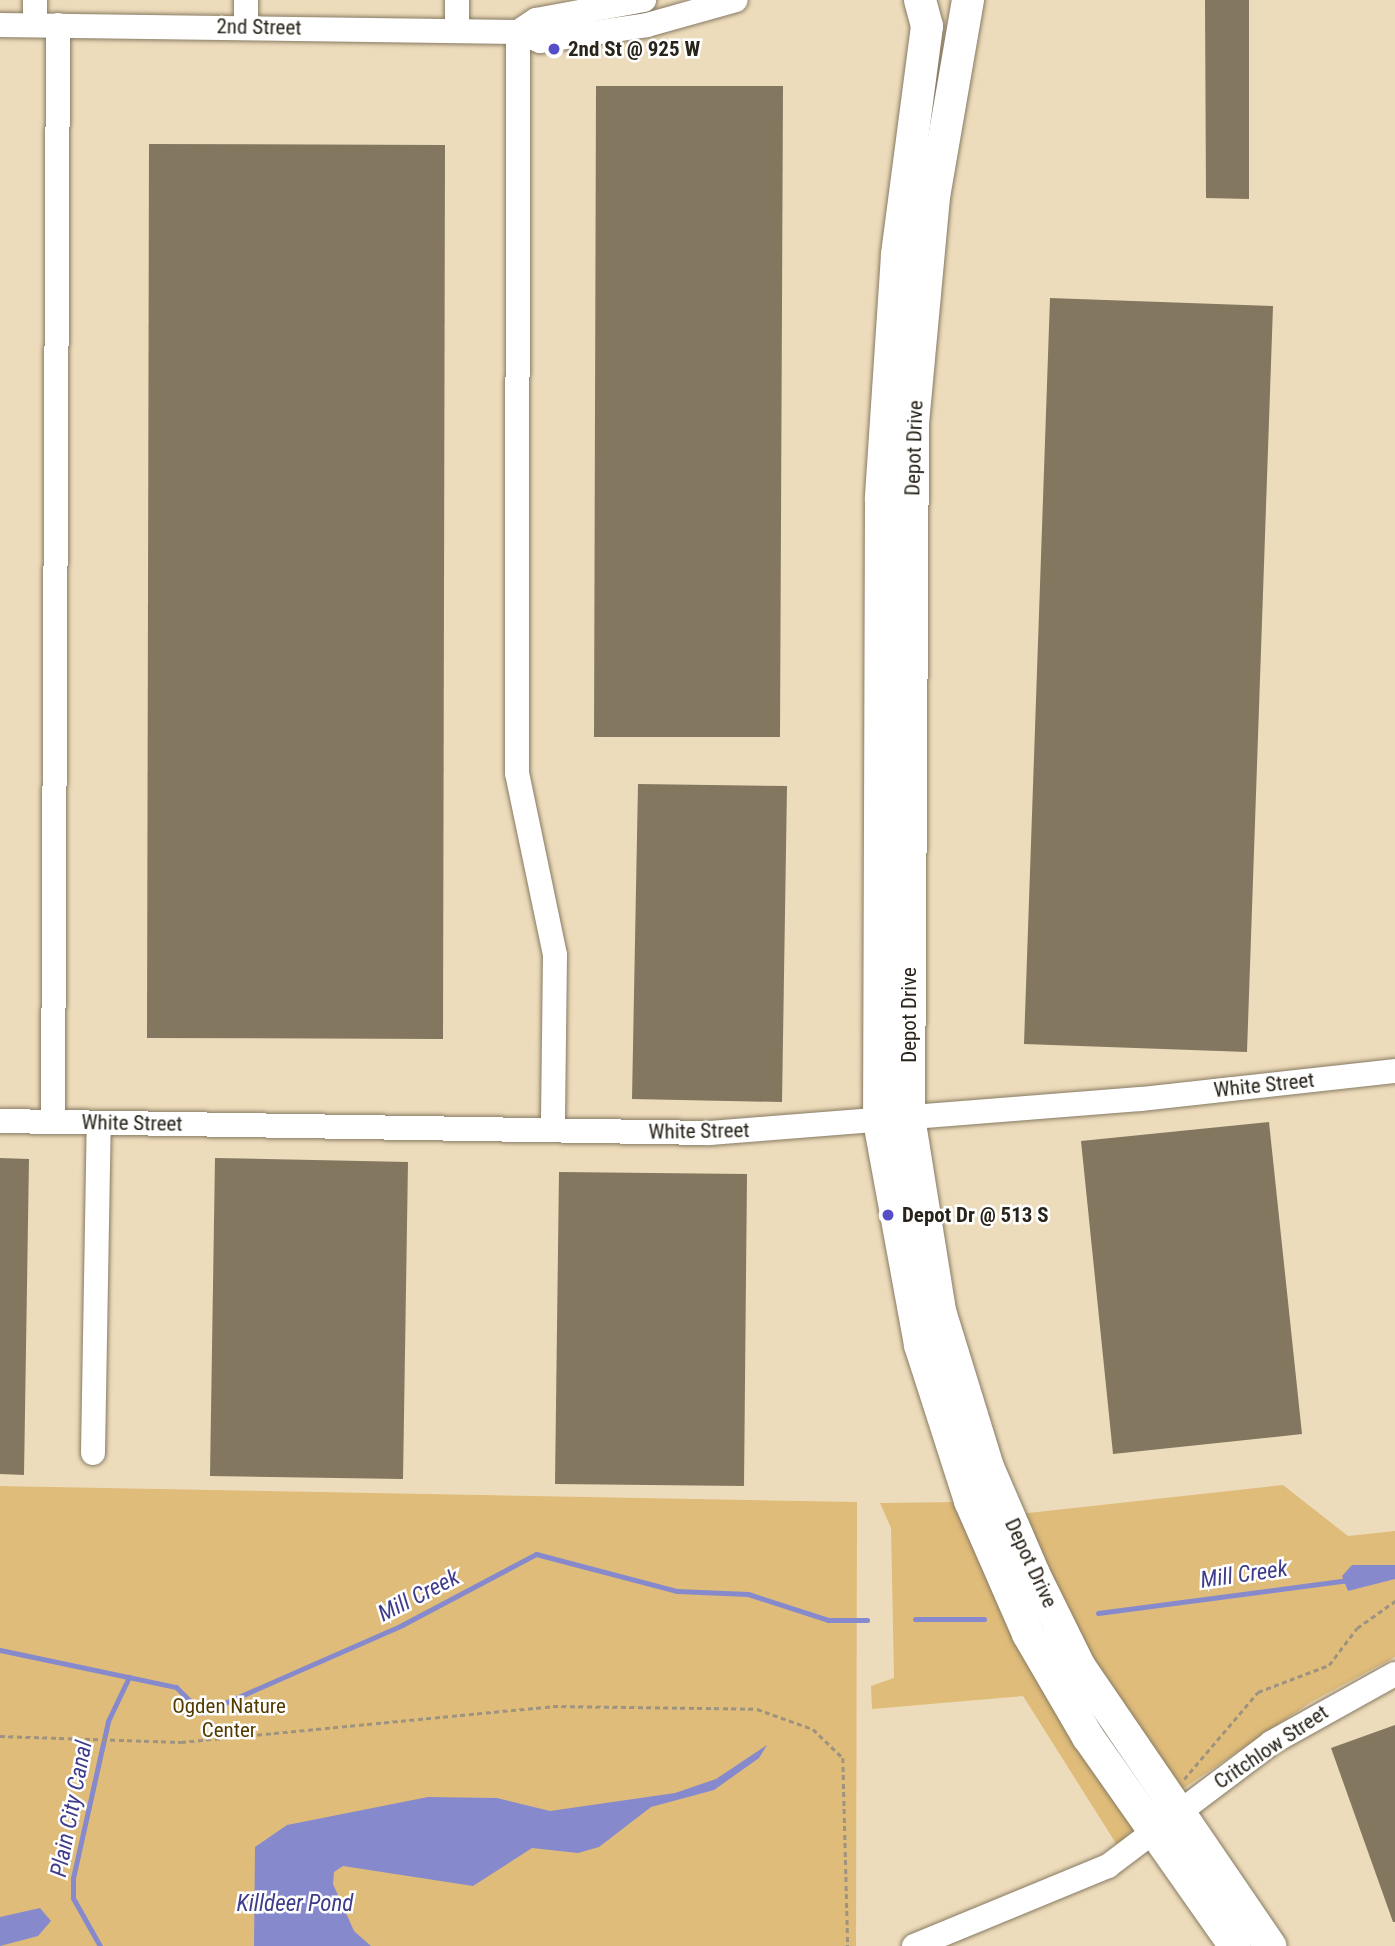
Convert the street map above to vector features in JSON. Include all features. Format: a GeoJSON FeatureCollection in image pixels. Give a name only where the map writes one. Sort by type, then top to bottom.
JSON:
{"type":"FeatureCollection","features":[{"type":"Feature","properties":{"kind":"main road","name":"Depot Drive"},"geometry":{"type":"LineString","coordinates":[[920,0],[927,26],[897,255],[881,499],[894,1119],[920,1345],[970,1501],[1028,1634],[1152,1832],[1235,1946]]}},
{"type":"Feature","properties":{"kind":"main road","name":"Depot Drive"},"geometry":{"type":"LineString","coordinates":[[968,0],[934,197],[913,422],[894,1119],[940,1311],[988,1467],[1080,1667],[1270,1946]]}},
{"type":"Feature","properties":{"kind":"street"},"geometry":{"type":"LineString","coordinates":[[35,0],[47,25],[53,1122]]}},
{"type":"Feature","properties":{"kind":"street"},"geometry":{"type":"LineString","coordinates":[[246,0],[246,26]]}},
{"type":"Feature","properties":{"kind":"street"},"geometry":{"type":"LineString","coordinates":[[457,0],[457,31]]}},
{"type":"Feature","properties":{"kind":"street","name":"2nd Street"},"geometry":{"type":"LineString","coordinates":[[518,32],[536,20],[644,0]]}},
{"type":"Feature","properties":{"kind":"street","name":"2nd Street"},"geometry":{"type":"LineString","coordinates":[[0,25],[246,26],[518,32],[540,41],[578,37],[736,0]]}},
{"type":"Feature","properties":{"kind":"street"},"geometry":{"type":"LineString","coordinates":[[518,32],[517,773],[555,955],[553,1130]]}},
{"type":"Feature","properties":{"kind":"street","name":"White Street"},"geometry":{"type":"LineString","coordinates":[[0,1121],[709,1133],[894,1119],[1395,1071]]}},
{"type":"Feature","properties":{"kind":"street"},"geometry":{"type":"LineString","coordinates":[[93,1453],[99,1123]]}},
{"type":"Feature","properties":{"kind":"street","name":"Critchlow Street"},"geometry":{"type":"LineString","coordinates":[[914,1946],[1108,1866],[1284,1735],[1395,1674]]}},
{"type":"Feature","properties":{"kind":"path"},"geometry":{"type":"LineString","coordinates":[[1179,1812],[1177,1784],[1196,1772],[1243,1705],[1258,1692],[1329,1665],[1357,1628],[1395,1601]]}},
{"type":"Feature","properties":{"kind":"path"},"geometry":{"type":"LineString","coordinates":[[0,1736],[115,1743],[615,1703],[757,1709],[788,1717],[831,1742],[843,1758],[848,1946]]}},
{"type":"Feature","properties":{"kind":"shaded area"},"geometry":{"type":"Polygon","coordinates":[[[0,0],[1395,0],[1395,1946],[856,1946],[856,1502],[0,1486],[0,0]]]}},
{"type":"Feature","properties":{"kind":"green space"},"geometry":{"type":"Polygon","coordinates":[[[1283,1485],[1348,1536],[1395,1531],[1395,1657],[1311,1702],[1181,1790],[1092,1663],[1019,1514],[1283,1485]]]}},
{"type":"Feature","properties":{"kind":"green space","name":"Ogden Nature Center"},"geometry":{"type":"Polygon","coordinates":[[[0,1486],[857,1502],[856,1946],[0,1946],[0,1486]]]}},
{"type":"Feature","properties":{"kind":"green space"},"geometry":{"type":"Polygon","coordinates":[[[960,1502],[1135,1828],[1117,1845],[1023,1696],[872,1709],[871,1686],[894,1678],[891,1528],[880,1503],[960,1502]]]}},
{"type":"Feature","properties":{"kind":"water"},"geometry":{"type":"Polygon","coordinates":[[[1352,1565],[1395,1565],[1395,1579],[1348,1591],[1342,1576],[1352,1565]]]}},
{"type":"Feature","properties":{"kind":"water","name":"Killdeer Pond"},"geometry":{"type":"Polygon","coordinates":[[[767,1745],[759,1758],[714,1790],[651,1807],[599,1847],[578,1853],[532,1848],[473,1886],[343,1866],[334,1872],[333,1884],[354,1931],[371,1946],[254,1946],[255,1847],[287,1825],[428,1797],[497,1798],[550,1811],[675,1793],[716,1779],[767,1745]]]}},
{"type":"Feature","properties":{"kind":"water"},"geometry":{"type":"Polygon","coordinates":[[[40,1908],[51,1921],[38,1936],[0,1946],[0,1917],[40,1908]]]}},
{"type":"Feature","properties":{"kind":"building"},"geometry":{"type":"Polygon","coordinates":[[[1205,0],[1249,0],[1249,199],[1206,198],[1205,0]]]}},
{"type":"Feature","properties":{"kind":"building"},"geometry":{"type":"Polygon","coordinates":[[[596,86],[783,86],[780,737],[594,737],[596,86]]]}},
{"type":"Feature","properties":{"kind":"building"},"geometry":{"type":"Polygon","coordinates":[[[149,144],[445,145],[443,1039],[147,1038],[149,144]]]}},
{"type":"Feature","properties":{"kind":"building"},"geometry":{"type":"Polygon","coordinates":[[[1050,298],[1273,306],[1247,1052],[1024,1044],[1050,298]]]}},
{"type":"Feature","properties":{"kind":"building"},"geometry":{"type":"Polygon","coordinates":[[[638,784],[787,786],[782,1102],[632,1099],[638,784]]]}},
{"type":"Feature","properties":{"kind":"building"},"geometry":{"type":"Polygon","coordinates":[[[1269,1122],[1302,1434],[1113,1454],[1081,1141],[1269,1122]]]}},
{"type":"Feature","properties":{"kind":"building"},"geometry":{"type":"Polygon","coordinates":[[[0,1158],[29,1159],[24,1475],[0,1474],[0,1158]]]}},
{"type":"Feature","properties":{"kind":"building"},"geometry":{"type":"Polygon","coordinates":[[[215,1158],[408,1162],[403,1479],[210,1476],[215,1158]]]}},
{"type":"Feature","properties":{"kind":"building"},"geometry":{"type":"Polygon","coordinates":[[[559,1172],[747,1174],[744,1486],[555,1484],[559,1172]]]}},
{"type":"Feature","properties":{"kind":"building"},"geometry":{"type":"Polygon","coordinates":[[[1395,1725],[1395,1922],[1393,1922],[1331,1748],[1395,1725]]]}},
{"type":"Feature","properties":{"kind":"waterway","name":"Mill Creek"},"geometry":{"type":"LineString","coordinates":[[0,1650],[176,1687],[202,1713],[402,1625],[536,1554],[677,1591],[748,1594],[828,1620],[867,1620]]}},
{"type":"Feature","properties":{"kind":"waterway","name":"Mill Creek"},"geometry":{"type":"LineString","coordinates":[[1098,1613],[1347,1580]]}},
{"type":"Feature","properties":{"kind":"waterway","name":"Mill Creek"},"geometry":{"type":"LineString","coordinates":[[915,1619],[984,1619]]}},
{"type":"Feature","properties":{"kind":"waterway","name":"Plain City Canal"},"geometry":{"type":"LineString","coordinates":[[100,1946],[73,1898],[73,1878],[108,1721],[129,1677]]}},
{"type":"Feature","properties":{"kind":"place","name":"2nd St @ 925 W"},"geometry":{"type":"Point","coordinates":[554,49]}},
{"type":"Feature","properties":{"kind":"place","name":"Depot Dr @ 513 S"},"geometry":{"type":"Point","coordinates":[888,1215]}}]}
